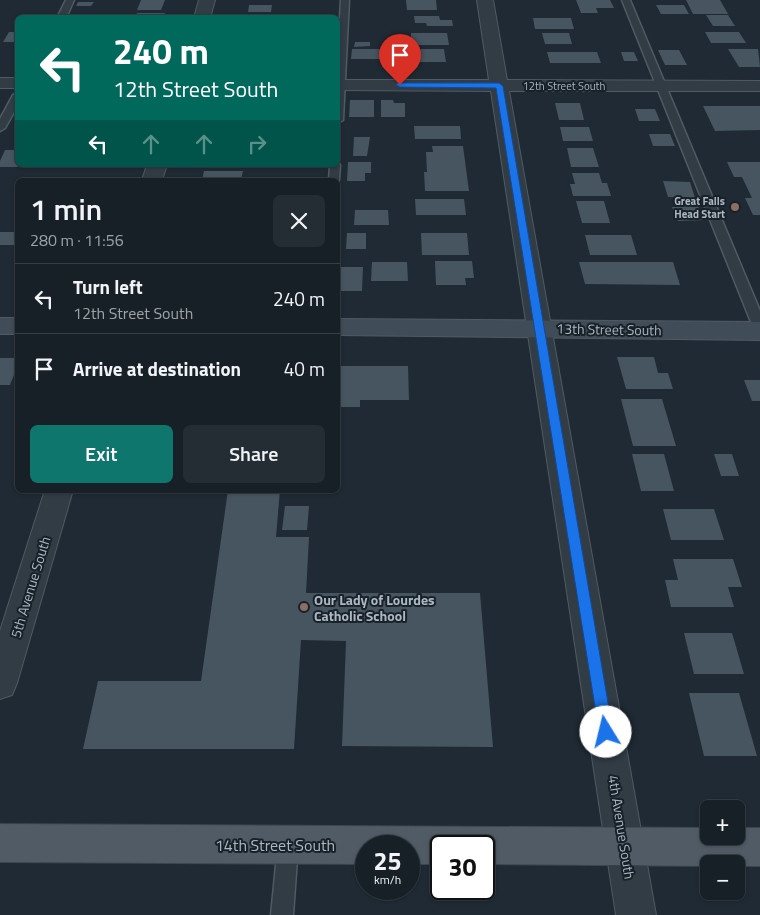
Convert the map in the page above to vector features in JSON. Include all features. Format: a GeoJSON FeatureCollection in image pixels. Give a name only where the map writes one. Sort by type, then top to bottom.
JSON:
{"type":"FeatureCollection","features":[{"type":"Feature","properties":{"kind":"main road","name":"14th Street South"},"geometry":{"type":"LineString","coordinates":[[0,843],[760,847]]}},
{"type":"Feature","properties":{"kind":"street"},"geometry":{"type":"LineString","coordinates":[[203,15],[207,0]]}},
{"type":"Feature","properties":{"kind":"street","name":"4th Avenue South"},"geometry":{"type":"LineString","coordinates":[[485,0],[636,915]]}},
{"type":"Feature","properties":{"kind":"street"},"geometry":{"type":"LineString","coordinates":[[0,83],[15,83]]}},
{"type":"Feature","properties":{"kind":"street","name":"12th Street South"},"geometry":{"type":"LineString","coordinates":[[340,84],[760,86]]}},
{"type":"Feature","properties":{"kind":"street"},"geometry":{"type":"LineString","coordinates":[[0,326],[15,326]]}},
{"type":"Feature","properties":{"kind":"street","name":"13th Street South"},"geometry":{"type":"LineString","coordinates":[[340,327],[760,329]]}},
{"type":"Feature","properties":{"kind":"street","name":"5th Avenue South"},"geometry":{"type":"LineString","coordinates":[[0,683],[59,493]]}},
{"type":"Feature","properties":{"kind":"lane"},"geometry":{"type":"LineString","coordinates":[[62,15],[70,0]]}},
{"type":"Feature","properties":{"kind":"lane"},"geometry":{"type":"LineString","coordinates":[[340,67],[344,0]]}},
{"type":"Feature","properties":{"kind":"lane"},"geometry":{"type":"LineString","coordinates":[[626,0],[760,329]]}},
{"type":"Feature","properties":{"kind":"lane"},"geometry":{"type":"LineString","coordinates":[[0,128],[15,100]]}},
{"type":"Feature","properties":{"kind":"lane"},"geometry":{"type":"LineString","coordinates":[[282,915],[288,845]]}},
{"type":"Feature","properties":{"kind":"building"},"geometry":{"type":"Polygon","coordinates":[[[141,0],[165,0],[161,10],[137,10],[141,0]]]}},
{"type":"Feature","properties":{"kind":"building"},"geometry":{"type":"Polygon","coordinates":[[[406,0],[436,0],[437,10],[407,10],[406,0]]]}},
{"type":"Feature","properties":{"kind":"building"},"geometry":{"type":"Polygon","coordinates":[[[576,0],[610,0],[614,8],[596,8],[598,13],[581,13],[576,0]]]}},
{"type":"Feature","properties":{"kind":"building"},"geometry":{"type":"Polygon","coordinates":[[[686,0],[720,0],[728,14],[693,14],[686,0]]]}},
{"type":"Feature","properties":{"kind":"building"},"geometry":{"type":"Polygon","coordinates":[[[78,2],[94,2],[91,6],[76,6],[78,2]]]}},
{"type":"Feature","properties":{"kind":"building"},"geometry":{"type":"Polygon","coordinates":[[[249,5],[272,5],[271,12],[248,12],[249,5]]]}},
{"type":"Feature","properties":{"kind":"building"},"geometry":{"type":"Polygon","coordinates":[[[656,5],[684,5],[689,14],[661,14],[656,5]]]}},
{"type":"Feature","properties":{"kind":"building"},"geometry":{"type":"Polygon","coordinates":[[[137,13],[165,13],[164,15],[136,15],[137,13]]]}},
{"type":"Feature","properties":{"kind":"building"},"geometry":{"type":"Polygon","coordinates":[[[706,15],[728,15],[735,26],[713,26],[706,15]]]}},
{"type":"Feature","properties":{"kind":"building"},"geometry":{"type":"Polygon","coordinates":[[[414,16],[439,16],[440,20],[452,20],[453,26],[427,26],[426,23],[415,23],[414,16]]]}},
{"type":"Feature","properties":{"kind":"building"},"geometry":{"type":"Polygon","coordinates":[[[533,18],[571,18],[574,29],[535,29],[533,18]]]}},
{"type":"Feature","properties":{"kind":"building"},"geometry":{"type":"Polygon","coordinates":[[[9,32],[15,32],[15,42],[3,42],[9,32]]]}},
{"type":"Feature","properties":{"kind":"building"},"geometry":{"type":"Polygon","coordinates":[[[705,32],[739,32],[746,43],[711,43],[705,32]]]}},
{"type":"Feature","properties":{"kind":"building"},"geometry":{"type":"Polygon","coordinates":[[[411,33],[447,33],[449,45],[402,45],[401,39],[411,39],[411,33]]]}},
{"type":"Feature","properties":{"kind":"building"},"geometry":{"type":"Polygon","coordinates":[[[542,33],[569,33],[572,44],[545,44],[542,33]]]}},
{"type":"Feature","properties":{"kind":"building"},"geometry":{"type":"Polygon","coordinates":[[[355,42],[370,42],[370,46],[354,47],[355,42]]]}},
{"type":"Feature","properties":{"kind":"building"},"geometry":{"type":"Polygon","coordinates":[[[352,49],[386,49],[386,59],[351,59],[352,49]]]}},
{"type":"Feature","properties":{"kind":"building"},"geometry":{"type":"Polygon","coordinates":[[[408,49],[444,49],[446,62],[409,62],[408,49]]]}},
{"type":"Feature","properties":{"kind":"building"},"geometry":{"type":"Polygon","coordinates":[[[728,49],[758,49],[760,67],[739,67],[728,49]]]}},
{"type":"Feature","properties":{"kind":"building"},"geometry":{"type":"Polygon","coordinates":[[[658,50],[679,50],[687,65],[665,65],[658,50]]]}},
{"type":"Feature","properties":{"kind":"building"},"geometry":{"type":"Polygon","coordinates":[[[547,52],[597,52],[601,63],[550,63],[547,52]]]}},
{"type":"Feature","properties":{"kind":"building"},"geometry":{"type":"Polygon","coordinates":[[[621,52],[634,52],[638,61],[624,61],[621,52]]]}},
{"type":"Feature","properties":{"kind":"building"},"geometry":{"type":"Polygon","coordinates":[[[350,100],[374,100],[374,117],[349,117],[350,100]]]}},
{"type":"Feature","properties":{"kind":"building"},"geometry":{"type":"Polygon","coordinates":[[[381,100],[405,103],[405,117],[381,117],[381,100]]]}},
{"type":"Feature","properties":{"kind":"building"},"geometry":{"type":"Polygon","coordinates":[[[555,103],[580,103],[584,120],[559,120],[555,103]]]}},
{"type":"Feature","properties":{"kind":"building"},"geometry":{"type":"Polygon","coordinates":[[[703,106],[760,106],[760,130],[715,131],[703,106]]]}},
{"type":"Feature","properties":{"kind":"building"},"geometry":{"type":"Polygon","coordinates":[[[635,109],[655,109],[660,121],[639,121],[635,109]]]}},
{"type":"Feature","properties":{"kind":"building"},"geometry":{"type":"Polygon","coordinates":[[[414,126],[460,126],[461,139],[415,139],[414,126]]]}},
{"type":"Feature","properties":{"kind":"building"},"geometry":{"type":"Polygon","coordinates":[[[560,127],[589,127],[593,141],[563,141],[560,127]]]}},
{"type":"Feature","properties":{"kind":"building"},"geometry":{"type":"Polygon","coordinates":[[[649,134],[670,134],[675,146],[653,146],[649,134]]]}},
{"type":"Feature","properties":{"kind":"building"},"geometry":{"type":"Polygon","coordinates":[[[354,137],[370,137],[367,156],[353,156],[354,137]]]}},
{"type":"Feature","properties":{"kind":"building"},"geometry":{"type":"Polygon","coordinates":[[[432,146],[463,146],[469,191],[425,191],[424,172],[427,172],[426,152],[433,152],[432,146]]]}},
{"type":"Feature","properties":{"kind":"building"},"geometry":{"type":"Polygon","coordinates":[[[567,148],[593,148],[599,167],[571,167],[567,148]]]}},
{"type":"Feature","properties":{"kind":"building"},"geometry":{"type":"Polygon","coordinates":[[[5,150],[15,150],[15,167],[0,167],[0,161],[5,150]]]}},
{"type":"Feature","properties":{"kind":"building"},"geometry":{"type":"Polygon","coordinates":[[[348,162],[371,162],[371,173],[365,173],[365,181],[347,181],[348,162]]]}},
{"type":"Feature","properties":{"kind":"building"},"geometry":{"type":"Polygon","coordinates":[[[727,162],[760,162],[760,215],[753,215],[745,198],[752,198],[742,177],[734,177],[727,162]]]}},
{"type":"Feature","properties":{"kind":"building"},"geometry":{"type":"Polygon","coordinates":[[[204,171],[243,171],[241,178],[202,178],[204,171]]]}},
{"type":"Feature","properties":{"kind":"building"},"geometry":{"type":"Polygon","coordinates":[[[572,173],[599,173],[602,183],[607,183],[611,196],[573,196],[570,184],[575,184],[572,173]]]}},
{"type":"Feature","properties":{"kind":"building"},"geometry":{"type":"Polygon","coordinates":[[[663,181],[690,182],[695,198],[668,197],[663,181]]]}},
{"type":"Feature","properties":{"kind":"building"},"geometry":{"type":"Polygon","coordinates":[[[415,199],[464,199],[466,215],[416,215],[415,199]]]}},
{"type":"Feature","properties":{"kind":"building"},"geometry":{"type":"Polygon","coordinates":[[[576,201],[604,201],[610,223],[582,223],[576,201]]]}},
{"type":"Feature","properties":{"kind":"building"},"geometry":{"type":"Polygon","coordinates":[[[698,206],[704,220],[678,221],[672,207],[698,206]]]}},
{"type":"Feature","properties":{"kind":"building"},"geometry":{"type":"Polygon","coordinates":[[[355,210],[388,210],[389,225],[354,225],[355,210]]]}},
{"type":"Feature","properties":{"kind":"building"},"geometry":{"type":"Polygon","coordinates":[[[0,232],[15,232],[15,245],[0,245],[0,232]]]}},
{"type":"Feature","properties":{"kind":"building"},"geometry":{"type":"Polygon","coordinates":[[[347,233],[366,233],[366,249],[346,249],[347,233]]]}},
{"type":"Feature","properties":{"kind":"building"},"geometry":{"type":"Polygon","coordinates":[[[421,233],[467,233],[469,255],[422,255],[421,233]]]}},
{"type":"Feature","properties":{"kind":"building"},"geometry":{"type":"Polygon","coordinates":[[[585,235],[631,235],[637,255],[590,255],[585,235]]]}},
{"type":"Feature","properties":{"kind":"building"},"geometry":{"type":"Polygon","coordinates":[[[435,261],[472,261],[474,278],[465,278],[466,285],[436,285],[435,261]]]}},
{"type":"Feature","properties":{"kind":"building"},"geometry":{"type":"Polygon","coordinates":[[[372,262],[407,262],[408,281],[371,281],[372,262]]]}},
{"type":"Feature","properties":{"kind":"building"},"geometry":{"type":"Polygon","coordinates":[[[579,262],[673,262],[680,285],[585,284],[579,262]]]}},
{"type":"Feature","properties":{"kind":"building"},"geometry":{"type":"Polygon","coordinates":[[[340,267],[363,267],[362,291],[340,291],[340,267]]]}},
{"type":"Feature","properties":{"kind":"building"},"geometry":{"type":"Polygon","coordinates":[[[617,357],[654,357],[658,373],[668,373],[673,389],[626,389],[617,357]]]}},
{"type":"Feature","properties":{"kind":"building"},"geometry":{"type":"Polygon","coordinates":[[[0,358],[15,358],[15,372],[10,385],[0,385],[0,358]]]}},
{"type":"Feature","properties":{"kind":"building"},"geometry":{"type":"Polygon","coordinates":[[[340,366],[408,366],[409,400],[360,400],[360,407],[340,407],[340,366]]]}},
{"type":"Feature","properties":{"kind":"building"},"geometry":{"type":"Polygon","coordinates":[[[744,380],[760,380],[760,401],[752,401],[744,380]]]}},
{"type":"Feature","properties":{"kind":"building"},"geometry":{"type":"Polygon","coordinates":[[[621,399],[662,399],[676,446],[633,446],[621,399]]]}},
{"type":"Feature","properties":{"kind":"building"},"geometry":{"type":"Polygon","coordinates":[[[632,454],[664,454],[674,491],[641,491],[632,454]]]}},
{"type":"Feature","properties":{"kind":"building"},"geometry":{"type":"Polygon","coordinates":[[[714,454],[732,454],[739,476],[721,476],[714,454]]]}},
{"type":"Feature","properties":{"kind":"building"},"geometry":{"type":"Polygon","coordinates":[[[228,493],[280,493],[276,537],[309,537],[306,593],[480,593],[493,747],[342,746],[346,641],[301,640],[294,749],[83,749],[98,681],[201,681],[228,493]]]}},
{"type":"Feature","properties":{"kind":"building"},"geometry":{"type":"Polygon","coordinates":[[[285,506],[309,506],[307,530],[282,530],[285,506]]]}},
{"type":"Feature","properties":{"kind":"building"},"geometry":{"type":"Polygon","coordinates":[[[663,509],[714,509],[724,540],[671,540],[663,509]]]}},
{"type":"Feature","properties":{"kind":"building"},"geometry":{"type":"Polygon","coordinates":[[[673,559],[733,559],[742,587],[728,587],[734,607],[671,607],[665,580],[678,580],[673,559]]]}},
{"type":"Feature","properties":{"kind":"building"},"geometry":{"type":"Polygon","coordinates":[[[684,633],[732,633],[744,674],[694,674],[684,633]]]}},
{"type":"Feature","properties":{"kind":"building"},"geometry":{"type":"Polygon","coordinates":[[[689,693],[739,693],[757,756],[704,756],[689,693]]]}},
{"type":"Feature","properties":{"kind":"place","name":"Great Falls Head Start"},"geometry":{"type":"Point","coordinates":[735,207]}},
{"type":"Feature","properties":{"kind":"place","name":"Our Lady of Lourdes Catholic School"},"geometry":{"type":"Point","coordinates":[304,607]}},
{"type":"Feature","properties":{"kind":"route"},"geometry":{"type":"LineString","coordinates":[[400,85],[499,86],[606,732]]}}]}
